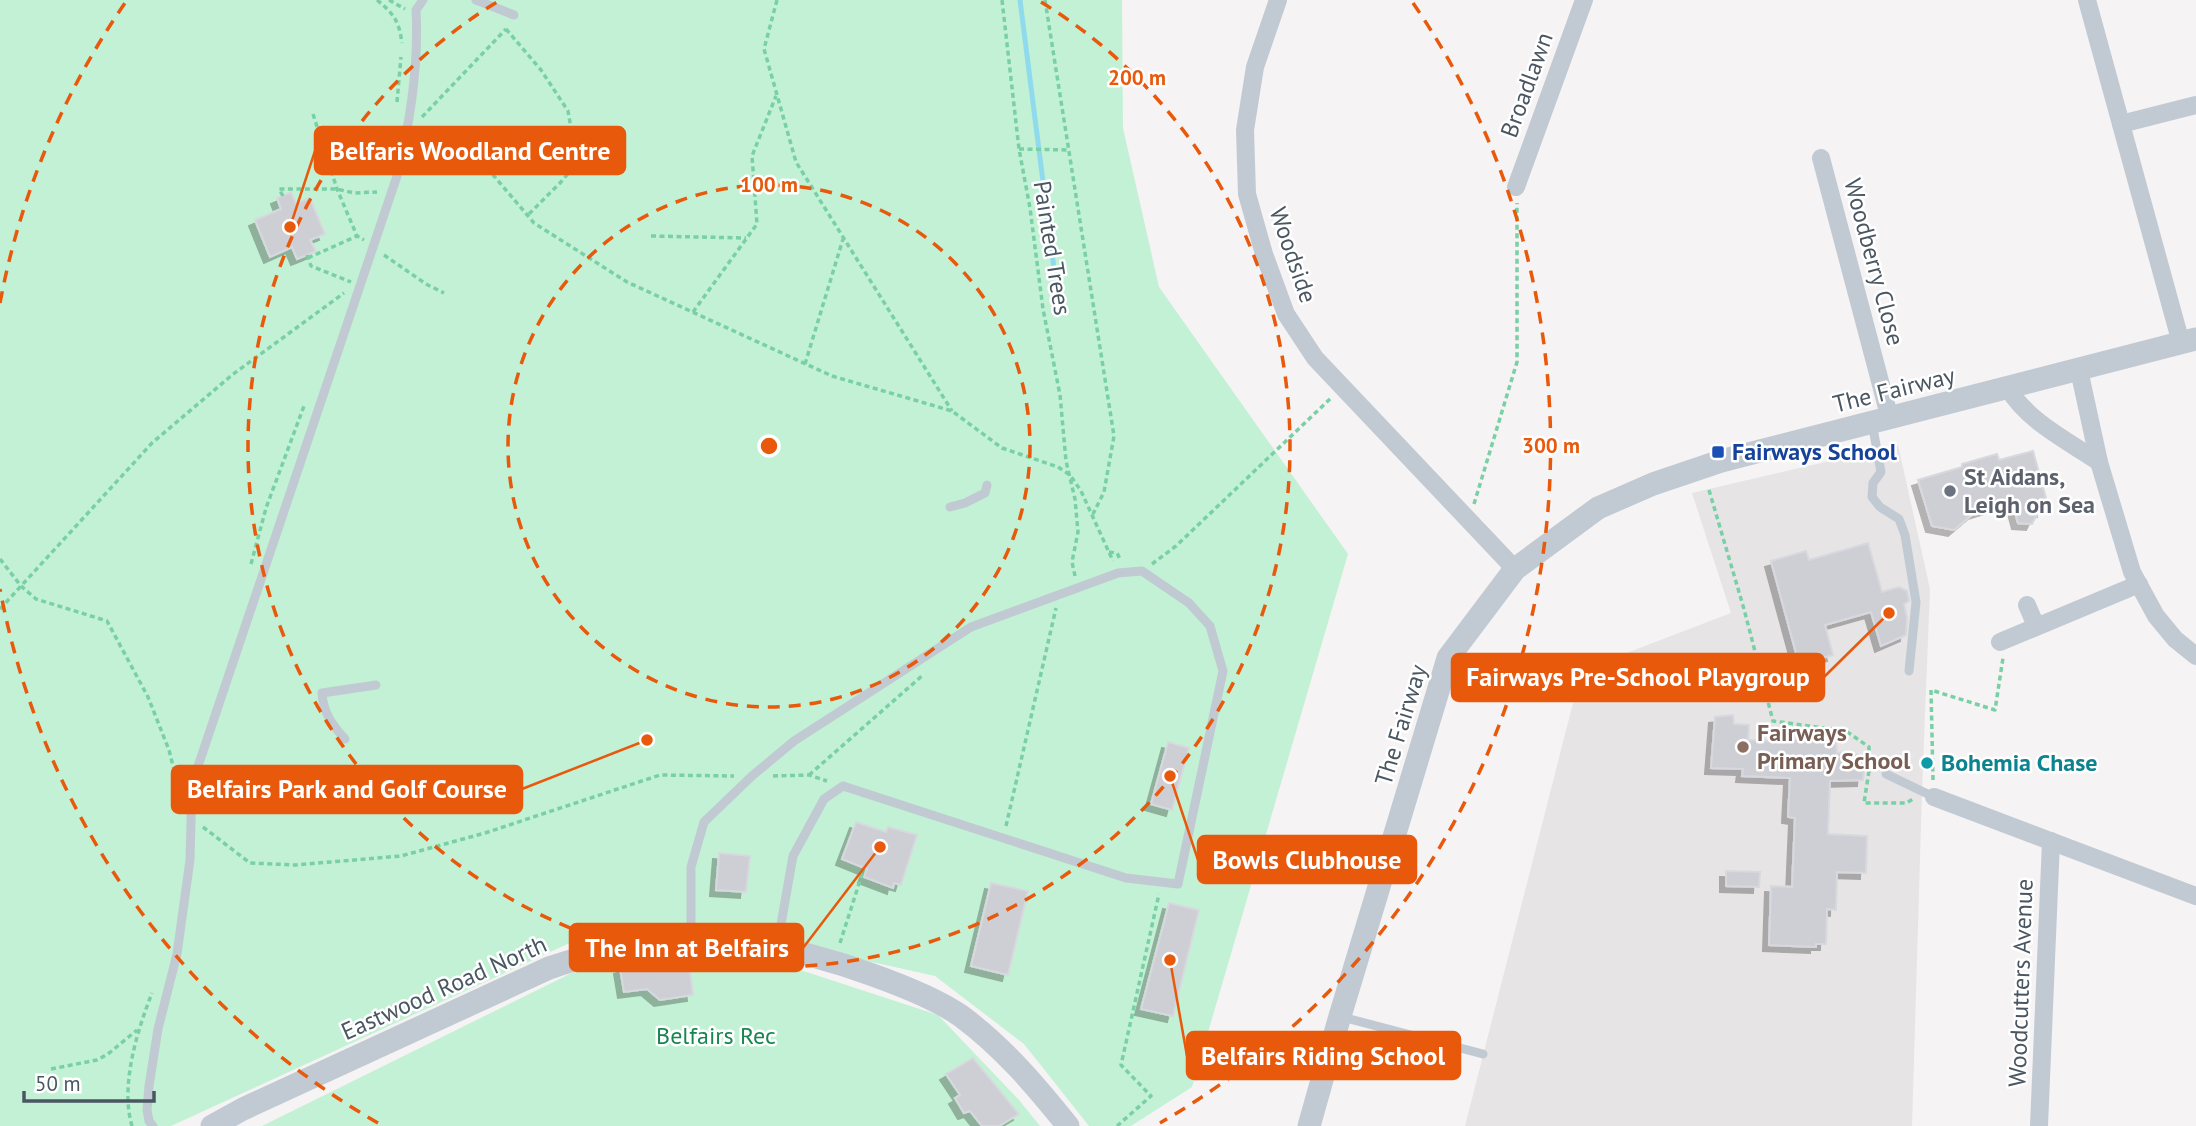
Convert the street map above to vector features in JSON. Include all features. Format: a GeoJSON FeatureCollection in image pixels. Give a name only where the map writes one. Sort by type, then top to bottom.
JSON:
{"type":"FeatureCollection","features":[{"type":"Feature","properties":{"kind":"street","name":"Woodside"},"geometry":{"type":"LineString","coordinates":[[1278,0],[1255,67],[1245,130],[1248,194],[1264,254],[1286,314],[1315,358],[1515,569]]}},
{"type":"Feature","properties":{"kind":"street","name":"Broadlawn"},"geometry":{"type":"LineString","coordinates":[[1517,187],[1584,0]]}},
{"type":"Feature","properties":{"kind":"street"},"geometry":{"type":"LineString","coordinates":[[2087,0],[2121,124],[2188,341]]}},
{"type":"Feature","properties":{"kind":"street"},"geometry":{"type":"LineString","coordinates":[[2121,124],[2196,105]]}},
{"type":"Feature","properties":{"kind":"street","name":"Woodberry Close"},"geometry":{"type":"LineString","coordinates":[[1821,159],[1881,421]]}},
{"type":"Feature","properties":{"kind":"street","name":"The Fairway"},"geometry":{"type":"LineString","coordinates":[[1309,1126],[1448,658],[1515,569],[1598,508],[1653,484],[1721,461],[2188,341]]}},
{"type":"Feature","properties":{"kind":"street"},"geometry":{"type":"LineString","coordinates":[[2079,370],[2099,462],[2132,572],[2156,616],[2175,639],[2196,656]]}},
{"type":"Feature","properties":{"kind":"street"},"geometry":{"type":"LineString","coordinates":[[2008,388],[2017,403],[2099,462]]}},
{"type":"Feature","properties":{"kind":"street"},"geometry":{"type":"LineString","coordinates":[[2000,642],[2139,584]]}},
{"type":"Feature","properties":{"kind":"street"},"geometry":{"type":"LineString","coordinates":[[2027,605],[2036,626]]}},
{"type":"Feature","properties":{"kind":"street"},"geometry":{"type":"LineString","coordinates":[[1928,795],[2196,897]]}},
{"type":"Feature","properties":{"kind":"street","name":"Woodcutters Avenue"},"geometry":{"type":"LineString","coordinates":[[2039,1126],[2051,841]]}},
{"type":"Feature","properties":{"kind":"street","name":"Eastwood Road North"},"geometry":{"type":"LineString","coordinates":[[212,1126],[255,1103],[549,968],[595,953],[644,942],[691,940],[777,947],[834,961],[901,984],[959,1015],[1012,1059],[1068,1126]]}},
{"type":"Feature","properties":{"kind":"lane"},"geometry":{"type":"LineString","coordinates":[[153,1126],[147,1110],[149,1086],[158,1029],[177,954],[190,860],[192,784],[397,176],[408,131],[417,33],[416,10],[423,0]]}},
{"type":"Feature","properties":{"kind":"lane"},"geometry":{"type":"LineString","coordinates":[[476,0],[514,15]]}},
{"type":"Feature","properties":{"kind":"lane"},"geometry":{"type":"LineString","coordinates":[[1881,421],[1881,472],[1873,483],[1872,497],[1880,508],[1899,519],[1905,536],[1916,602],[1909,671]]}},
{"type":"Feature","properties":{"kind":"lane"},"geometry":{"type":"LineString","coordinates":[[950,507],[985,493],[987,485]]}},
{"type":"Feature","properties":{"kind":"lane"},"geometry":{"type":"LineString","coordinates":[[691,940],[691,867],[704,822],[794,741],[971,627],[1118,573],[1142,571],[1189,603],[1210,626],[1223,671],[1178,884],[1126,878],[843,786],[824,799],[793,856],[777,947]]}},
{"type":"Feature","properties":{"kind":"lane"},"geometry":{"type":"LineString","coordinates":[[345,739],[328,717],[322,693],[376,685]]}},
{"type":"Feature","properties":{"kind":"lane"},"geometry":{"type":"LineString","coordinates":[[1886,774],[1928,795]]}},
{"type":"Feature","properties":{"kind":"lane"},"geometry":{"type":"LineString","coordinates":[[1340,1016],[1483,1054]]}},
{"type":"Feature","properties":{"kind":"path"},"geometry":{"type":"LineString","coordinates":[[377,0],[391,11],[399,25],[402,45],[395,116],[408,131],[460,136],[534,223],[627,282],[832,376],[952,411],[1002,448],[1058,467],[1070,475],[1081,491],[1118,573]]}},
{"type":"Feature","properties":{"kind":"path"},"geometry":{"type":"LineString","coordinates":[[389,0],[401,9],[416,10]]}},
{"type":"Feature","properties":{"kind":"path"},"geometry":{"type":"LineString","coordinates":[[777,0],[764,48],[796,162],[952,411]]}},
{"type":"Feature","properties":{"kind":"path","name":"Painted Trees"},"geometry":{"type":"LineString","coordinates":[[1002,0],[1019,149],[1030,208],[1043,309],[1060,395],[1066,461],[1075,499],[1078,533],[1072,562],[1077,589]]}},
{"type":"Feature","properties":{"kind":"path"},"geometry":{"type":"LineString","coordinates":[[1045,0],[1114,436],[1104,492],[1093,515]]}},
{"type":"Feature","properties":{"kind":"path"},"geometry":{"type":"LineString","coordinates":[[408,131],[506,29],[514,15]]}},
{"type":"Feature","properties":{"kind":"path"},"geometry":{"type":"LineString","coordinates":[[506,29],[541,70],[568,111],[577,163],[528,215]]}},
{"type":"Feature","properties":{"kind":"path"},"geometry":{"type":"LineString","coordinates":[[693,312],[757,223],[752,156],[776,94]]}},
{"type":"Feature","properties":{"kind":"path"},"geometry":{"type":"LineString","coordinates":[[313,114],[337,189],[357,236],[426,284],[444,293]]}},
{"type":"Feature","properties":{"kind":"path"},"geometry":{"type":"LineString","coordinates":[[1019,149],[1069,150]]}},
{"type":"Feature","properties":{"kind":"path"},"geometry":{"type":"LineString","coordinates":[[1469,520],[1517,362],[1517,187]]}},
{"type":"Feature","properties":{"kind":"path"},"geometry":{"type":"LineString","coordinates":[[283,196],[279,189],[377,192]]}},
{"type":"Feature","properties":{"kind":"path"},"geometry":{"type":"LineString","coordinates":[[357,236],[307,257],[311,266],[350,282],[363,279]]}},
{"type":"Feature","properties":{"kind":"path"},"geometry":{"type":"LineString","coordinates":[[651,236],[746,238]]}},
{"type":"Feature","properties":{"kind":"path"},"geometry":{"type":"LineString","coordinates":[[804,364],[843,237]]}},
{"type":"Feature","properties":{"kind":"path"},"geometry":{"type":"LineString","coordinates":[[0,609],[152,443],[232,375],[346,292]]}},
{"type":"Feature","properties":{"kind":"path"},"geometry":{"type":"LineString","coordinates":[[1142,571],[1176,546],[1342,387]]}},
{"type":"Feature","properties":{"kind":"path"},"geometry":{"type":"LineString","coordinates":[[1709,490],[1773,721],[1846,731],[1869,747],[1869,771],[1864,803],[1906,803],[1928,795],[1931,690],[1995,710],[2003,660],[2000,642]]}},
{"type":"Feature","properties":{"kind":"path"},"geometry":{"type":"LineString","coordinates":[[0,559],[21,586],[36,599],[107,621],[148,697],[169,750],[183,802],[208,833],[250,863],[295,865],[401,856],[485,833],[660,775],[809,775],[843,786]]}},
{"type":"Feature","properties":{"kind":"path"},"geometry":{"type":"LineString","coordinates":[[1003,838],[1059,596]]}},
{"type":"Feature","properties":{"kind":"path"},"geometry":{"type":"LineString","coordinates":[[809,775],[933,667]]}},
{"type":"Feature","properties":{"kind":"path"},"geometry":{"type":"LineString","coordinates":[[834,961],[864,868]]}},
{"type":"Feature","properties":{"kind":"path"},"geometry":{"type":"LineString","coordinates":[[1117,1126],[1151,1097],[1121,1065],[1162,882]]}},
{"type":"Feature","properties":{"kind":"path"},"geometry":{"type":"LineString","coordinates":[[51,1069],[97,1060],[138,1028],[133,1048],[129,1093],[132,1126]]}},
{"type":"Feature","properties":{"kind":"shaded area","name":"Fairways Primary School"},"geometry":{"type":"Polygon","coordinates":[[[1898,445],[1930,589],[1912,1126],[1465,1126],[1573,703],[1611,659],[1731,613],[1692,493],[1898,445]]]}},
{"type":"Feature","properties":{"kind":"green space"},"geometry":{"type":"Polygon","coordinates":[[[0,0],[1122,0],[1123,128],[1159,287],[1348,554],[1192,1087],[1131,1126],[1089,1126],[1024,1044],[935,976],[711,926],[574,941],[171,1126],[0,1126],[0,0]]]}},
{"type":"Feature","properties":{"kind":"green space","name":"Belfairs Rec"},"geometry":{"type":"Polygon","coordinates":[[[724,945],[938,1015],[1019,1100],[1040,1126],[262,1126],[596,961],[724,945]]]}},
{"type":"Feature","properties":{"kind":"building"},"geometry":{"type":"Polygon","coordinates":[[[291,192],[296,203],[310,198],[325,234],[310,240],[316,251],[307,255],[297,259],[292,247],[270,257],[255,220],[281,209],[277,198],[291,192]]]}},
{"type":"Feature","properties":{"kind":"building","name":"St Aidans, Leigh on Sea"},"geometry":{"type":"Polygon","coordinates":[[[2033,451],[2046,498],[2041,500],[2043,511],[2037,514],[2032,524],[2018,523],[2014,508],[2008,510],[2006,503],[1974,513],[1954,530],[1932,526],[1918,480],[1997,454],[1999,460],[2033,451]]]}},
{"type":"Feature","properties":{"kind":"building"},"geometry":{"type":"Polygon","coordinates":[[[1868,543],[1882,592],[1899,587],[1907,591],[1909,601],[1904,604],[1906,635],[1881,646],[1871,612],[1825,625],[1833,655],[1799,664],[1771,561],[1806,551],[1809,560],[1868,543]]]}},
{"type":"Feature","properties":{"kind":"building"},"geometry":{"type":"Polygon","coordinates":[[[1733,715],[1734,724],[1749,725],[1748,740],[1778,741],[1781,734],[1795,734],[1793,739],[1816,738],[1829,741],[1836,743],[1837,753],[1852,752],[1865,759],[1863,780],[1830,781],[1828,834],[1867,836],[1866,873],[1837,872],[1836,910],[1827,909],[1826,944],[1816,944],[1816,947],[1769,945],[1771,886],[1792,887],[1795,818],[1788,817],[1790,778],[1742,776],[1743,769],[1711,768],[1715,717],[1733,715]]]}},
{"type":"Feature","properties":{"kind":"building"},"geometry":{"type":"Polygon","coordinates":[[[1168,742],[1189,748],[1172,810],[1151,804],[1168,742]]]}},
{"type":"Feature","properties":{"kind":"building"},"geometry":{"type":"Polygon","coordinates":[[[856,822],[886,832],[888,827],[917,835],[901,885],[894,883],[893,888],[864,877],[867,869],[842,859],[856,822]]]}},
{"type":"Feature","properties":{"kind":"building"},"geometry":{"type":"Polygon","coordinates":[[[719,853],[750,856],[746,892],[716,890],[719,853]]]}},
{"type":"Feature","properties":{"kind":"building"},"geometry":{"type":"Polygon","coordinates":[[[1726,871],[1760,872],[1759,887],[1726,886],[1726,871]]]}},
{"type":"Feature","properties":{"kind":"building"},"geometry":{"type":"Polygon","coordinates":[[[991,883],[1028,891],[1008,975],[971,966],[991,883]]]}},
{"type":"Feature","properties":{"kind":"building"},"geometry":{"type":"Polygon","coordinates":[[[1169,903],[1199,910],[1173,1016],[1141,1009],[1169,903]]]}},
{"type":"Feature","properties":{"kind":"building"},"geometry":{"type":"Polygon","coordinates":[[[643,961],[646,969],[689,962],[693,995],[660,1000],[647,989],[624,992],[620,968],[643,961]]]}},
{"type":"Feature","properties":{"kind":"building"},"geometry":{"type":"Polygon","coordinates":[[[973,1058],[1019,1114],[999,1126],[982,1126],[970,1111],[964,1113],[955,1098],[960,1095],[946,1074],[973,1058]]]}},
{"type":"Feature","properties":{"kind":"waterway"},"geometry":{"type":"LineString","coordinates":[[1020,0],[1059,308]]}},
{"type":"Feature","properties":{"kind":"place","name":"Belfaris Woodland Centre"},"geometry":{"type":"Point","coordinates":[290,227]}},
{"type":"Feature","properties":{"kind":"place","name":"Fairways School"},"geometry":{"type":"Point","coordinates":[1718,452]}},
{"type":"Feature","properties":{"kind":"place","name":"St Aidans, Leigh on Sea"},"geometry":{"type":"Point","coordinates":[1950,491]}},
{"type":"Feature","properties":{"kind":"place","name":"Fairways Pre-School Playgroup"},"geometry":{"type":"Point","coordinates":[1889,613]}},
{"type":"Feature","properties":{"kind":"place","name":"Belfairs Park and Golf Course"},"geometry":{"type":"Point","coordinates":[647,740]}},
{"type":"Feature","properties":{"kind":"place","name":"Fairways Primary School"},"geometry":{"type":"Point","coordinates":[1743,747]}},
{"type":"Feature","properties":{"kind":"place","name":"Bohemia Chase"},"geometry":{"type":"Point","coordinates":[1927,763]}},
{"type":"Feature","properties":{"kind":"place","name":"Bowls Clubhouse"},"geometry":{"type":"Point","coordinates":[1170,776]}},
{"type":"Feature","properties":{"kind":"place","name":"The Inn at Belfairs"},"geometry":{"type":"Point","coordinates":[880,847]}},
{"type":"Feature","properties":{"kind":"place","name":"Belfairs Riding School"},"geometry":{"type":"Point","coordinates":[1170,960]}}]}
